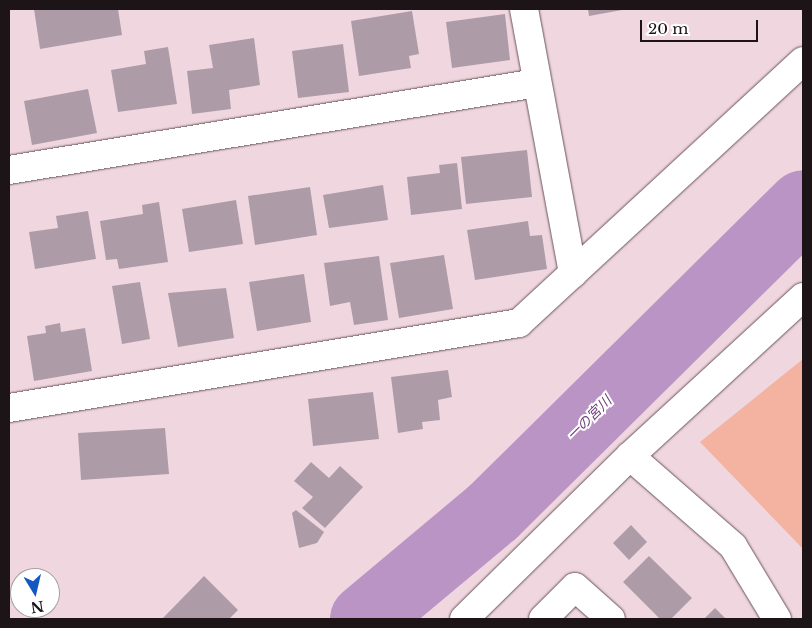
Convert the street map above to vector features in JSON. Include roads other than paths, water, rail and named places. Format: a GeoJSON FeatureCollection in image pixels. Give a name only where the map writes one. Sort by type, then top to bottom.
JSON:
{"type":"FeatureCollection","features":[{"type":"Feature","properties":{"kind":"street"},"geometry":{"type":"LineString","coordinates":[[524,9],[573,273]]}},
{"type":"Feature","properties":{"kind":"street"},"geometry":{"type":"LineString","coordinates":[[9,408],[519,323],[803,61]]}},
{"type":"Feature","properties":{"kind":"street"},"geometry":{"type":"LineString","coordinates":[[9,170],[537,83]]}},
{"type":"Feature","properties":{"kind":"street"},"geometry":{"type":"LineString","coordinates":[[464,619],[630,456],[803,297]]}},
{"type":"Feature","properties":{"kind":"street"},"geometry":{"type":"LineString","coordinates":[[630,456],[733,546],[777,619]]}},
{"type":"Feature","properties":{"kind":"street"},"geometry":{"type":"LineString","coordinates":[[543,619],[575,587],[612,619]]}},
{"type":"Feature","properties":{"kind":"waterway","name":"一の宮川"},"geometry":{"type":"LineString","coordinates":[[365,619],[493,512],[803,205]]}}]}
